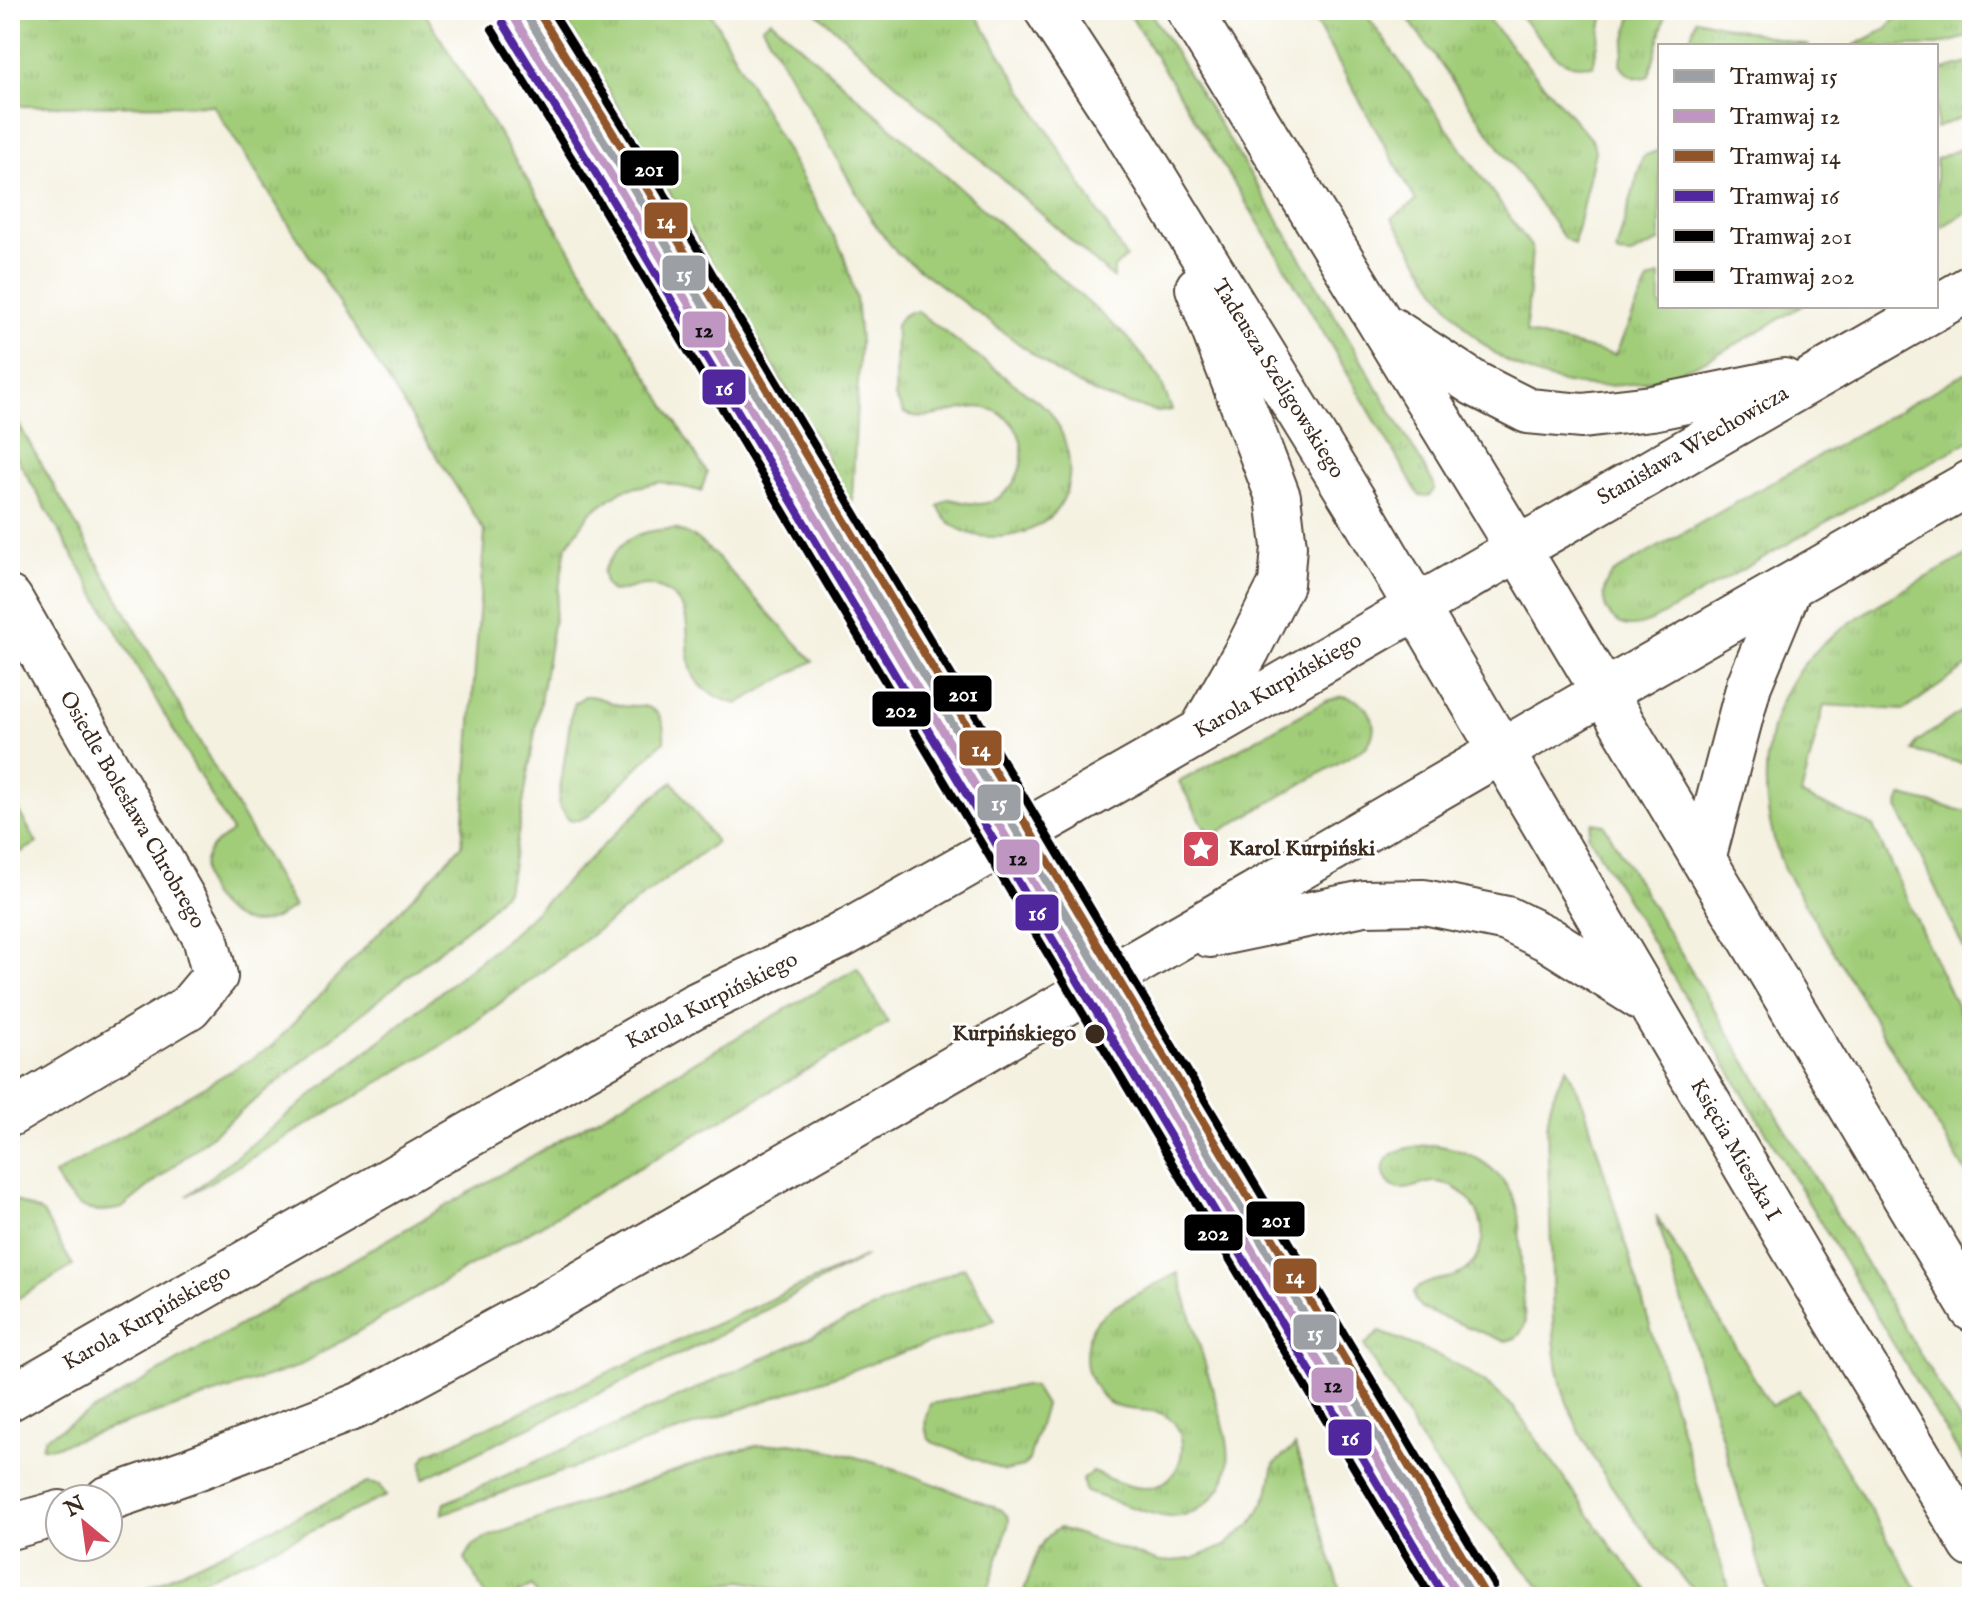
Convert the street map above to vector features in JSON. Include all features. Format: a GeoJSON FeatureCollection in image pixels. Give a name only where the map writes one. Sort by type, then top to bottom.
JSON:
{"type":"FeatureCollection","features":[{"type":"Feature","properties":{"kind":"street","name":"Tadeusza Szeligowskiego"},"geometry":{"type":"LineString","coordinates":[[1047,10],[1121,123],[1360,511],[1501,752]]}},
{"type":"Feature","properties":{"kind":"street"},"geometry":{"type":"LineString","coordinates":[[1189,10],[1382,323],[1972,1309]]}},
{"type":"Feature","properties":{"kind":"street"},"geometry":{"type":"LineString","coordinates":[[1161,191],[1278,497],[1284,546],[1281,584],[1201,730]]}},
{"type":"Feature","properties":{"kind":"street","name":"Stanisława Wiechowicza"},"geometry":{"type":"LineString","coordinates":[[1938,306],[1972,287]]}},
{"type":"Feature","properties":{"kind":"street","name":"Stanisława Wiechowicza"},"geometry":{"type":"LineString","coordinates":[[1416,607],[1935,308]]}},
{"type":"Feature","properties":{"kind":"street"},"geometry":{"type":"LineString","coordinates":[[1382,323],[1475,384],[1528,411],[1582,416],[1652,408],[1818,374]]}},
{"type":"Feature","properties":{"kind":"street"},"geometry":{"type":"LineString","coordinates":[[124,1493],[362,1404],[544,1305],[1171,943],[1255,912],[1501,752],[1972,482]]}},
{"type":"Feature","properties":{"kind":"street"},"geometry":{"type":"LineString","coordinates":[[1703,859],[1749,685],[1789,588]]}},
{"type":"Feature","properties":{"kind":"street","name":"Osiedle Bolesława Chrobrego"},"geometry":{"type":"LineString","coordinates":[[10,599],[205,937],[215,976],[189,1007],[10,1114]]}},
{"type":"Feature","properties":{"kind":"street","name":"Karola Kurpińskiego"},"geometry":{"type":"LineString","coordinates":[[10,1398],[694,1006],[839,937],[1416,607]]}},
{"type":"Feature","properties":{"kind":"street","name":"Księcia Mieszka I"},"geometry":{"type":"LineString","coordinates":[[1501,752],[1972,1545]]}},
{"type":"Feature","properties":{"kind":"street"},"geometry":{"type":"LineString","coordinates":[[1255,912],[1364,903],[1424,902],[1507,919],[1548,939],[1648,1002]]}},
{"type":"Feature","properties":{"kind":"street"},"geometry":{"type":"LineString","coordinates":[[10,1527],[44,1517]]}},
{"type":"Feature","properties":{"kind":"green space"},"geometry":{"type":"Polygon","coordinates":[[[10,10],[423,10],[707,473],[701,491],[661,482],[623,490],[591,512],[566,547],[512,870],[506,890],[488,911],[122,1208],[98,1211],[89,1210],[74,1201],[54,1175],[271,1047],[462,845],[485,532],[213,105],[22,106],[10,90],[10,10]]]}},
{"type":"Feature","properties":{"kind":"green space"},"geometry":{"type":"Polygon","coordinates":[[[560,10],[709,10],[843,253],[856,298],[860,342],[852,500],[850,511],[844,518],[826,454],[560,10]]]}},
{"type":"Feature","properties":{"kind":"green space"},"geometry":{"type":"Polygon","coordinates":[[[814,10],[973,10],[1126,257],[1114,268],[1114,279],[814,10]]]}},
{"type":"Feature","properties":{"kind":"green space"},"geometry":{"type":"Polygon","coordinates":[[[1127,10],[1149,10],[1279,221],[1434,484],[1429,496],[1419,495],[1263,230],[1127,10]]]}},
{"type":"Feature","properties":{"kind":"green space"},"geometry":{"type":"Polygon","coordinates":[[[1309,10],[1363,10],[1532,248],[1526,333],[1615,355],[1648,281],[1658,276],[1658,308],[1799,308],[1741,342],[1677,372],[1648,381],[1619,385],[1591,386],[1563,382],[1510,362],[1486,346],[1454,313],[1392,218],[1416,201],[1309,10]]]}},
{"type":"Feature","properties":{"kind":"green space"},"geometry":{"type":"Polygon","coordinates":[[[1402,10],[1480,10],[1593,142],[1595,151],[1574,244],[1564,238],[1402,10]]]}},
{"type":"Feature","properties":{"kind":"green space"},"geometry":{"type":"Polygon","coordinates":[[[1515,10],[1605,10],[1593,66],[1569,64],[1558,59],[1515,10]]]}},
{"type":"Feature","properties":{"kind":"green space"},"geometry":{"type":"Polygon","coordinates":[[[1633,10],[1667,10],[1649,76],[1640,78],[1626,72],[1620,64],[1633,10]]]}},
{"type":"Feature","properties":{"kind":"green space"},"geometry":{"type":"Polygon","coordinates":[[[1903,10],[1972,10],[1972,36],[1938,45],[1857,44],[1886,29],[1903,10]]]}},
{"type":"Feature","properties":{"kind":"green space"},"geometry":{"type":"Polygon","coordinates":[[[1696,19],[1802,44],[1689,44],[1696,19]]]}},
{"type":"Feature","properties":{"kind":"green space"},"geometry":{"type":"Polygon","coordinates":[[[771,20],[1129,339],[1159,377],[1172,410],[1158,412],[1118,401],[1061,375],[897,253],[873,222],[762,26],[771,20]]]}},
{"type":"Feature","properties":{"kind":"green space"},"geometry":{"type":"Polygon","coordinates":[[[1972,62],[1972,113],[1938,127],[1938,71],[1972,62]]]}},
{"type":"Feature","properties":{"kind":"green space"},"geometry":{"type":"Polygon","coordinates":[[[1972,144],[1972,209],[1938,229],[1938,158],[1972,144]]]}},
{"type":"Feature","properties":{"kind":"green space"},"geometry":{"type":"Polygon","coordinates":[[[1658,151],[1658,242],[1631,255],[1618,254],[1616,251],[1643,156],[1658,151]]]}},
{"type":"Feature","properties":{"kind":"green space"},"geometry":{"type":"Polygon","coordinates":[[[910,312],[918,312],[1048,409],[1056,421],[1067,448],[1069,477],[1060,504],[1039,525],[1007,536],[974,535],[959,529],[938,506],[948,499],[974,504],[990,502],[1002,495],[1019,473],[1022,446],[1010,422],[987,408],[975,407],[928,416],[904,413],[895,397],[896,324],[910,312]]]}},
{"type":"Feature","properties":{"kind":"green space"},"geometry":{"type":"Polygon","coordinates":[[[1972,369],[1972,439],[1652,621],[1628,626],[1619,623],[1607,610],[1604,602],[1606,585],[1616,571],[1972,369]]]}},
{"type":"Feature","properties":{"kind":"green space"},"geometry":{"type":"Polygon","coordinates":[[[10,409],[294,907],[280,916],[260,923],[241,921],[229,915],[211,896],[204,871],[206,859],[212,847],[232,832],[10,446],[10,409]]]}},
{"type":"Feature","properties":{"kind":"green space"},"geometry":{"type":"Polygon","coordinates":[[[676,529],[696,538],[713,553],[813,661],[737,704],[717,697],[700,685],[690,663],[686,617],[675,598],[650,585],[612,592],[605,584],[603,572],[617,551],[632,538],[651,531],[676,529]]]}},
{"type":"Feature","properties":{"kind":"green space"},"geometry":{"type":"Polygon","coordinates":[[[1972,552],[1972,663],[1904,710],[1824,705],[1801,795],[1873,826],[1972,1040],[1972,1183],[1784,869],[1774,841],[1766,781],[1774,723],[1784,695],[1800,669],[1821,646],[1856,619],[1972,552]]]}},
{"type":"Feature","properties":{"kind":"green space"},"geometry":{"type":"Polygon","coordinates":[[[585,696],[654,710],[663,724],[664,741],[589,816],[569,820],[558,803],[571,715],[575,703],[585,696]]]}},
{"type":"Feature","properties":{"kind":"green space"},"geometry":{"type":"Polygon","coordinates":[[[1342,696],[1359,702],[1370,714],[1374,730],[1366,747],[1210,837],[1179,782],[1326,701],[1342,696]]]}},
{"type":"Feature","properties":{"kind":"green space"},"geometry":{"type":"Polygon","coordinates":[[[1972,704],[1972,766],[1913,751],[1917,742],[1972,704]]]}},
{"type":"Feature","properties":{"kind":"green space"},"geometry":{"type":"Polygon","coordinates":[[[673,782],[716,842],[449,1041],[187,1196],[511,935],[651,799],[673,782]]]}},
{"type":"Feature","properties":{"kind":"green space"},"geometry":{"type":"Polygon","coordinates":[[[10,796],[37,843],[10,858],[10,796]]]}},
{"type":"Feature","properties":{"kind":"green space"},"geometry":{"type":"Polygon","coordinates":[[[1902,796],[1972,813],[1972,966],[1898,808],[1902,796]]]}},
{"type":"Feature","properties":{"kind":"green space"},"geometry":{"type":"Polygon","coordinates":[[[1592,823],[1604,825],[1972,1441],[1972,1475],[1588,835],[1592,823]]]}},
{"type":"Feature","properties":{"kind":"green space"},"geometry":{"type":"Polygon","coordinates":[[[857,968],[888,1023],[297,1367],[54,1447],[42,1447],[45,1438],[857,968]]]}},
{"type":"Feature","properties":{"kind":"green space"},"geometry":{"type":"Polygon","coordinates":[[[1567,1067],[1584,1105],[1731,1597],[1700,1597],[1661,1552],[1602,1472],[1573,1417],[1563,1390],[1554,1333],[1547,1129],[1553,1097],[1567,1067]]]}},
{"type":"Feature","properties":{"kind":"green space"},"geometry":{"type":"Polygon","coordinates":[[[1431,1145],[1459,1150],[1483,1162],[1503,1181],[1516,1206],[1525,1323],[1515,1338],[1504,1341],[1422,1309],[1415,1300],[1414,1292],[1422,1286],[1469,1268],[1481,1245],[1478,1213],[1457,1189],[1436,1182],[1399,1189],[1386,1179],[1384,1165],[1393,1154],[1431,1145]]]}},
{"type":"Feature","properties":{"kind":"green space"},"geometry":{"type":"Polygon","coordinates":[[[10,1198],[43,1213],[73,1266],[10,1303],[10,1198]]]}},
{"type":"Feature","properties":{"kind":"green space"},"geometry":{"type":"Polygon","coordinates":[[[1656,1215],[1771,1406],[1799,1390],[1922,1597],[1769,1597],[1656,1215]]]}},
{"type":"Feature","properties":{"kind":"green space"},"geometry":{"type":"Polygon","coordinates":[[[867,1256],[705,1342],[423,1479],[422,1463],[427,1454],[867,1256]]]}},
{"type":"Feature","properties":{"kind":"green space"},"geometry":{"type":"Polygon","coordinates":[[[964,1267],[995,1320],[442,1514],[445,1503],[964,1267]]]}},
{"type":"Feature","properties":{"kind":"green space"},"geometry":{"type":"Polygon","coordinates":[[[1178,1273],[1226,1434],[1228,1461],[1224,1480],[1206,1504],[1188,1514],[1169,1517],[1086,1492],[1082,1480],[1092,1472],[1145,1488],[1166,1481],[1178,1465],[1182,1444],[1175,1424],[1162,1414],[1121,1408],[1105,1400],[1090,1377],[1086,1353],[1089,1336],[1103,1315],[1178,1273]]]}},
{"type":"Feature","properties":{"kind":"green space"},"geometry":{"type":"Polygon","coordinates":[[[1380,1332],[1435,1354],[1469,1372],[1515,1409],[1614,1550],[1653,1597],[1550,1597],[1472,1511],[1430,1456],[1364,1345],[1380,1332]]]}},
{"type":"Feature","properties":{"kind":"green space"},"geometry":{"type":"Polygon","coordinates":[[[1024,1385],[1034,1387],[1045,1405],[1029,1460],[1023,1467],[1005,1471],[932,1442],[929,1438],[925,1424],[930,1404],[1024,1385]]]}},
{"type":"Feature","properties":{"kind":"green space"},"geometry":{"type":"Polygon","coordinates":[[[790,1443],[871,1462],[1002,1510],[1009,1518],[1008,1526],[986,1597],[815,1597],[743,1581],[717,1584],[692,1597],[538,1597],[532,1586],[514,1597],[487,1597],[465,1559],[472,1546],[488,1537],[723,1454],[756,1446],[790,1443]]]}},
{"type":"Feature","properties":{"kind":"green space"},"geometry":{"type":"Polygon","coordinates":[[[1295,1446],[1343,1597],[1022,1597],[1040,1548],[1060,1528],[1159,1562],[1192,1559],[1225,1546],[1253,1522],[1268,1494],[1274,1464],[1295,1446]]]}},
{"type":"Feature","properties":{"kind":"green space"},"geometry":{"type":"Polygon","coordinates":[[[367,1483],[380,1485],[386,1496],[167,1597],[128,1597],[367,1483]]]}},
{"type":"Feature","properties":{"kind":"tram line","name":"15"},"geometry":{"type":"LineString","coordinates":[[523,10],[627,178],[1473,1597]]}},
{"type":"Feature","properties":{"kind":"tram line","name":"14"},"geometry":{"type":"LineString","coordinates":[[537,10],[637,172],[1483,1591]]}},
{"type":"Feature","properties":{"kind":"tram line","name":"201"},"geometry":{"type":"LineString","coordinates":[[551,10],[648,166],[1494,1585]]}},
{"type":"Feature","properties":{"kind":"tram line","name":"12"},"geometry":{"type":"LineString","coordinates":[[513,16],[617,184],[1459,1597]]}},
{"type":"Feature","properties":{"kind":"tram line","name":"16"},"geometry":{"type":"LineString","coordinates":[[503,23],[606,190],[1445,1597]]}},
{"type":"Feature","properties":{"kind":"tram line","name":"202"},"geometry":{"type":"LineString","coordinates":[[492,29],[596,197],[1431,1597]]}},
{"type":"Feature","properties":{"kind":"place","name":"Karol Kurpiński"},"geometry":{"type":"Point","coordinates":[1201,849]}},
{"type":"Feature","properties":{"kind":"place","name":"Kurpińskiego"},"geometry":{"type":"Point","coordinates":[1095,1034]}}]}
